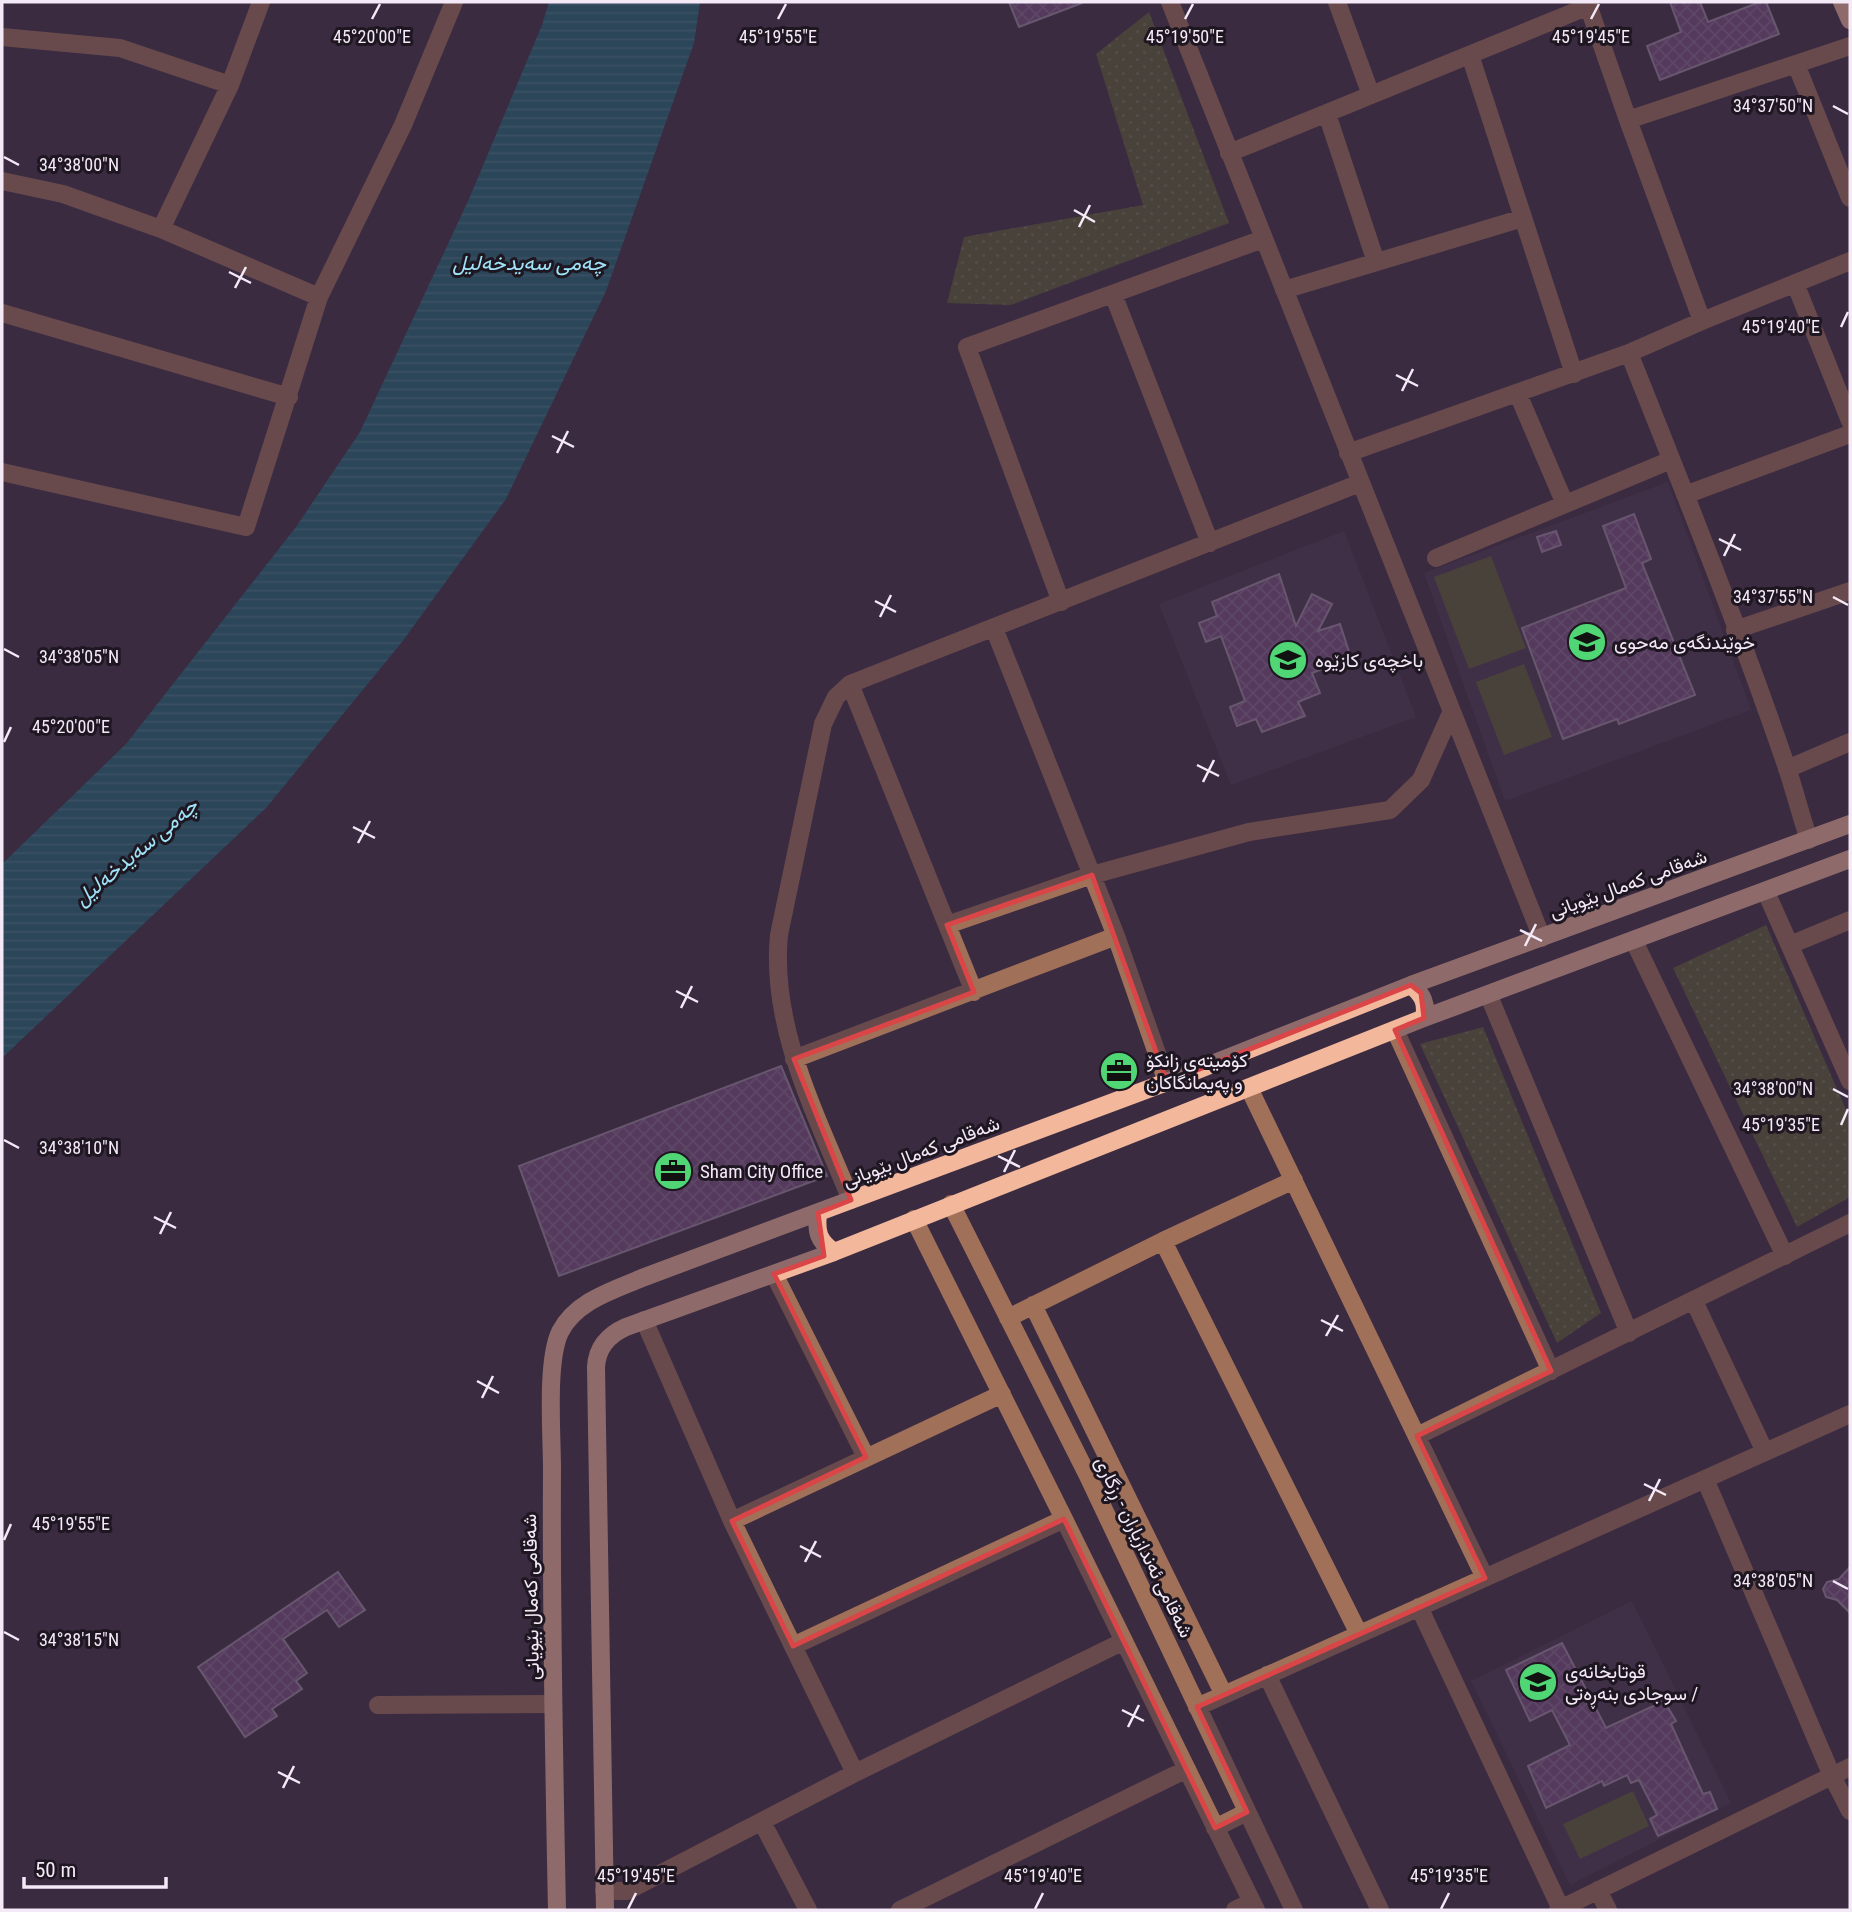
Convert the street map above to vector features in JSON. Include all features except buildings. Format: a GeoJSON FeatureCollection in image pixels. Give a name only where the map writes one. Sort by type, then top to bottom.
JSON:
{"type":"FeatureCollection","features":[{"type":"Feature","properties":{"kind":"main road"},"geometry":{"type":"LineString","coordinates":[[1842,2],[1850,20]]}},
{"type":"Feature","properties":{"kind":"main road","name":"شەقامی کەمال بێویانی"},"geometry":{"type":"LineString","coordinates":[[557,1910],[552,1377],[554,1352],[565,1323],[583,1306],[608,1292],[1167,1082],[1411,985],[1850,824]]}},
{"type":"Feature","properties":{"kind":"main road"},"geometry":{"type":"LineString","coordinates":[[605,1910],[597,1359],[608,1338],[619,1330],[834,1252],[1424,1018],[1489,996],[1850,859]]}},
{"type":"Feature","properties":{"kind":"main road"},"geometry":{"type":"LineString","coordinates":[[1411,985],[1421,993],[1427,1006],[1424,1018]]}},
{"type":"Feature","properties":{"kind":"main road"},"geometry":{"type":"LineString","coordinates":[[818,1213],[817,1228],[821,1243],[834,1252]]}},
{"type":"Feature","properties":{"kind":"street"},"geometry":{"type":"LineString","coordinates":[[161,229],[230,85],[261,2]]}},
{"type":"Feature","properties":{"kind":"street"},"geometry":{"type":"LineString","coordinates":[[2,472],[246,527],[319,297],[403,125],[454,2]]}},
{"type":"Feature","properties":{"kind":"street"},"geometry":{"type":"LineString","coordinates":[[1170,2],[1542,938]]}},
{"type":"Feature","properties":{"kind":"street"},"geometry":{"type":"LineString","coordinates":[[1337,2],[1371,95]]}},
{"type":"Feature","properties":{"kind":"street"},"geometry":{"type":"LineString","coordinates":[[1230,153],[1588,4],[1702,321]]}},
{"type":"Feature","properties":{"kind":"street"},"geometry":{"type":"LineString","coordinates":[[2,37],[120,48],[230,85]]}},
{"type":"Feature","properties":{"kind":"street"},"geometry":{"type":"LineString","coordinates":[[1628,120],[1850,46]]}},
{"type":"Feature","properties":{"kind":"street"},"geometry":{"type":"LineString","coordinates":[[1470,55],[1574,374]]}},
{"type":"Feature","properties":{"kind":"street"},"geometry":{"type":"LineString","coordinates":[[1796,64],[1850,198]]}},
{"type":"Feature","properties":{"kind":"street"},"geometry":{"type":"LineString","coordinates":[[1326,114],[1376,262]]}},
{"type":"Feature","properties":{"kind":"street"},"geometry":{"type":"LineString","coordinates":[[2,181],[63,194],[161,229],[319,297]]}},
{"type":"Feature","properties":{"kind":"street"},"geometry":{"type":"LineString","coordinates":[[1284,290],[1523,218]]}},
{"type":"Feature","properties":{"kind":"street"},"geometry":{"type":"LineString","coordinates":[[1061,602],[967,347],[1264,239]]}},
{"type":"Feature","properties":{"kind":"street"},"geometry":{"type":"LineString","coordinates":[[1348,453],[1629,354],[1702,321],[1850,261]]}},
{"type":"Feature","properties":{"kind":"street"},"geometry":{"type":"LineString","coordinates":[[1795,282],[1850,421]]}},
{"type":"Feature","properties":{"kind":"street"},"geometry":{"type":"LineString","coordinates":[[1113,294],[1210,542]]}},
{"type":"Feature","properties":{"kind":"street"},"geometry":{"type":"LineString","coordinates":[[2,313],[289,397]]}},
{"type":"Feature","properties":{"kind":"street"},"geometry":{"type":"LineString","coordinates":[[1629,354],[1685,495],[1787,769],[1809,840]]}},
{"type":"Feature","properties":{"kind":"street"},"geometry":{"type":"LineString","coordinates":[[1518,394],[1565,504]]}},
{"type":"Feature","properties":{"kind":"street"},"geometry":{"type":"LineString","coordinates":[[1685,495],[1850,434]]}},
{"type":"Feature","properties":{"kind":"street"},"geometry":{"type":"LineString","coordinates":[[1436,558],[1671,460]]}},
{"type":"Feature","properties":{"kind":"street"},"geometry":{"type":"LineString","coordinates":[[851,1200],[794,1059],[778,982],[779,935],[823,724],[836,697],[850,684],[1360,483]]}},
{"type":"Feature","properties":{"kind":"street"},"geometry":{"type":"LineString","coordinates":[[1735,630],[1850,592]]}},
{"type":"Feature","properties":{"kind":"street"},"geometry":{"type":"LineString","coordinates":[[995,628],[1092,875],[1167,1082]]}},
{"type":"Feature","properties":{"kind":"street"},"geometry":{"type":"LineString","coordinates":[[850,684],[974,992]]}},
{"type":"Feature","properties":{"kind":"street"},"geometry":{"type":"LineString","coordinates":[[947,925],[1092,875],[1249,832],[1390,810],[1421,780],[1451,713]]}},
{"type":"Feature","properties":{"kind":"street"},"geometry":{"type":"LineString","coordinates":[[1787,769],[1850,742]]}},
{"type":"Feature","properties":{"kind":"street"},"geometry":{"type":"LineString","coordinates":[[1766,892],[1850,1081]]}},
{"type":"Feature","properties":{"kind":"street"},"geometry":{"type":"LineString","coordinates":[[1790,945],[1850,920]]}},
{"type":"Feature","properties":{"kind":"street"},"geometry":{"type":"LineString","coordinates":[[794,1059],[1115,936]]}},
{"type":"Feature","properties":{"kind":"street"},"geometry":{"type":"LineString","coordinates":[[1634,941],[1786,1256]]}},
{"type":"Feature","properties":{"kind":"street"},"geometry":{"type":"LineString","coordinates":[[1489,996],[1629,1333]]}},
{"type":"Feature","properties":{"kind":"street"},"geometry":{"type":"LineString","coordinates":[[1395,1030],[1551,1371]]}},
{"type":"Feature","properties":{"kind":"street"},"geometry":{"type":"LineString","coordinates":[[1249,1088],[1485,1578]]}},
{"type":"Feature","properties":{"kind":"street"},"geometry":{"type":"LineString","coordinates":[[1008,1318],[1294,1180]]}},
{"type":"Feature","properties":{"kind":"street","name":"شەقامی ئەندازیاران - ڕزگاری"},"geometry":{"type":"LineString","coordinates":[[951,1205],[1087,1475],[1294,1910]]}},
{"type":"Feature","properties":{"kind":"street"},"geometry":{"type":"LineString","coordinates":[[914,1219],[1065,1519],[1254,1906],[1236,1910]]}},
{"type":"Feature","properties":{"kind":"street"},"geometry":{"type":"LineString","coordinates":[[1417,1436],[1850,1223]]}},
{"type":"Feature","properties":{"kind":"street"},"geometry":{"type":"LineString","coordinates":[[1163,1241],[1359,1634]]}},
{"type":"Feature","properties":{"kind":"street"},"geometry":{"type":"LineString","coordinates":[[774,1273],[866,1457]]}},
{"type":"Feature","properties":{"kind":"street"},"geometry":{"type":"LineString","coordinates":[[1693,1301],[1765,1452]]}},
{"type":"Feature","properties":{"kind":"street"},"geometry":{"type":"LineString","coordinates":[[1033,1305],[1224,1695]]}},
{"type":"Feature","properties":{"kind":"street"},"geometry":{"type":"LineString","coordinates":[[645,1320],[732,1521],[855,1773]]}},
{"type":"Feature","properties":{"kind":"street"},"geometry":{"type":"LineString","coordinates":[[732,1521],[1002,1394]]}},
{"type":"Feature","properties":{"kind":"street"},"geometry":{"type":"LineString","coordinates":[[1197,1707],[1850,1413]]}},
{"type":"Feature","properties":{"kind":"street"},"geometry":{"type":"LineString","coordinates":[[1704,1479],[1832,1776],[1850,1811]]}},
{"type":"Feature","properties":{"kind":"street"},"geometry":{"type":"LineString","coordinates":[[793,1646],[1065,1519]]}},
{"type":"Feature","properties":{"kind":"street"},"geometry":{"type":"LineString","coordinates":[[1419,1607],[1559,1910],[1850,1767]]}},
{"type":"Feature","properties":{"kind":"street"},"geometry":{"type":"LineString","coordinates":[[604,1891],[628,1891],[855,1773],[1124,1641]]}},
{"type":"Feature","properties":{"kind":"street"},"geometry":{"type":"LineString","coordinates":[[1267,1675],[1380,1910]]}},
{"type":"Feature","properties":{"kind":"street"},"geometry":{"type":"LineString","coordinates":[[378,1705],[553,1704]]}},
{"type":"Feature","properties":{"kind":"street"},"geometry":{"type":"LineString","coordinates":[[900,1910],[1187,1769]]}},
{"type":"Feature","properties":{"kind":"street"},"geometry":{"type":"LineString","coordinates":[[1216,1828],[1247,1812]]}},
{"type":"Feature","properties":{"kind":"street"},"geometry":{"type":"LineString","coordinates":[[762,1822],[808,1910]]}},
{"type":"Feature","properties":{"kind":"street"},"geometry":{"type":"LineString","coordinates":[[1598,1891],[1608,1910]]}},
{"type":"Feature","properties":{"kind":"highlighted area"},"geometry":{"type":"Polygon","coordinates":[[[1092,875],[1167,1082],[1411,985],[1421,993],[1424,1018],[1395,1030],[1551,1371],[1417,1436],[1485,1578],[1197,1707],[1247,1812],[1215,1828],[1064,1519],[793,1646],[732,1521],[866,1457],[774,1274],[824,1256],[818,1213],[851,1200],[794,1059],[974,992],[947,925],[1092,875]]]}},
{"type":"Feature","properties":{"kind":"shaded area","name":"خوێندنگەی مەحوی"},"geometry":{"type":"Polygon","coordinates":[[[1668,482],[1751,710],[1505,801],[1424,573],[1668,482]]]}},
{"type":"Feature","properties":{"kind":"shaded area","name":"باخچەی کازێوە"},"geometry":{"type":"Polygon","coordinates":[[[1344,531],[1416,717],[1231,785],[1159,604],[1344,531]]]}},
{"type":"Feature","properties":{"kind":"shaded area"},"geometry":{"type":"Polygon","coordinates":[[[1632,1601],[1731,1803],[1570,1885],[1471,1681],[1632,1601]]]}},
{"type":"Feature","properties":{"kind":"green space"},"geometry":{"type":"Polygon","coordinates":[[[1149,12],[1229,223],[1011,305],[947,303],[964,237],[1143,205],[1096,54],[1149,12]]]}},
{"type":"Feature","properties":{"kind":"green space"},"geometry":{"type":"Polygon","coordinates":[[[1491,556],[1526,648],[1469,669],[1434,577],[1491,556]]]}},
{"type":"Feature","properties":{"kind":"green space"},"geometry":{"type":"Polygon","coordinates":[[[1524,664],[1552,737],[1504,755],[1476,682],[1524,664]]]}},
{"type":"Feature","properties":{"kind":"green space"},"geometry":{"type":"Polygon","coordinates":[[[1766,925],[1850,1119],[1850,1197],[1797,1227],[1673,968],[1766,925]]]}},
{"type":"Feature","properties":{"kind":"green space"},"geometry":{"type":"Polygon","coordinates":[[[1483,1027],[1601,1313],[1557,1343],[1420,1044],[1483,1027]]]}},
{"type":"Feature","properties":{"kind":"green space"},"geometry":{"type":"Polygon","coordinates":[[[1633,1791],[1649,1826],[1580,1859],[1563,1824],[1633,1791]]]}},
{"type":"Feature","properties":{"kind":"water","name":"چەمی سەیدخەلیل"},"geometry":{"type":"Polygon","coordinates":[[[549,2],[700,2],[694,43],[606,291],[506,499],[402,642],[266,808],[2,1058],[2,864],[126,744],[296,527],[360,432],[469,199],[542,25],[549,2]]]}},
{"type":"Feature","properties":{"kind":"place","name":"خوێندنگەی مەحوی"},"geometry":{"type":"Point","coordinates":[1587,642]}},
{"type":"Feature","properties":{"kind":"place","name":"باخچەی کازێوە"},"geometry":{"type":"Point","coordinates":[1288,660]}},
{"type":"Feature","properties":{"kind":"place","name":"کۆمیتەی زانکۆ و پەیمانگاکان"},"geometry":{"type":"Point","coordinates":[1119,1071]}},
{"type":"Feature","properties":{"kind":"place","name":"Sham City Office"},"geometry":{"type":"Point","coordinates":[673,1171]}},
{"type":"Feature","properties":{"kind":"place","name":"قوتابخانەی سوجادی بنەڕەتی /"},"geometry":{"type":"Point","coordinates":[1538,1682]}}]}
